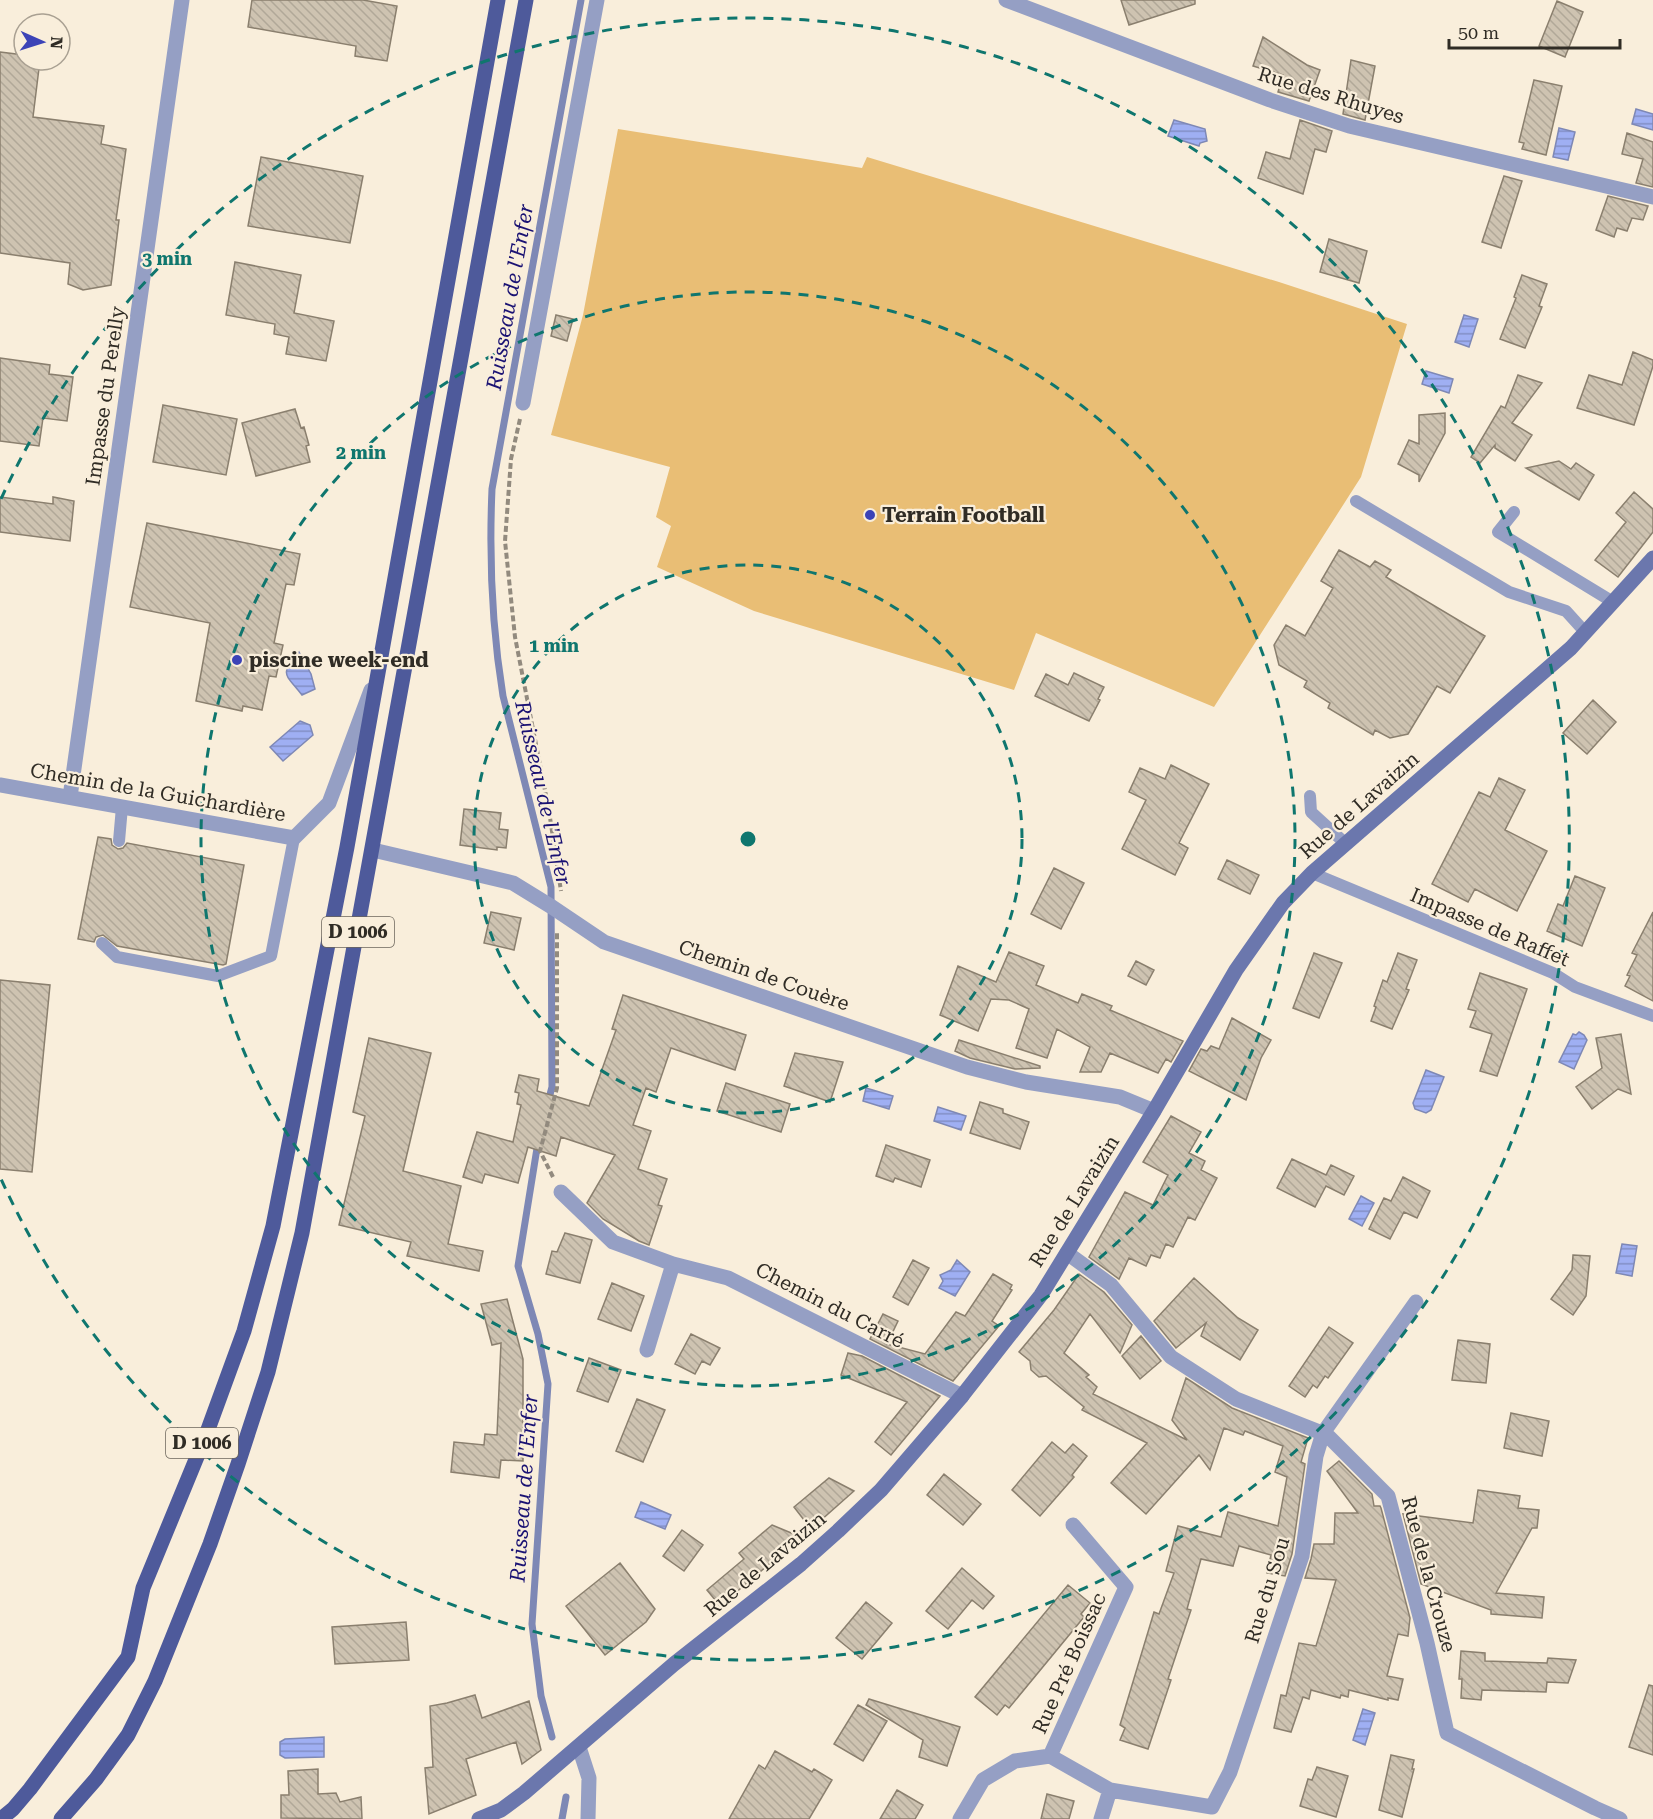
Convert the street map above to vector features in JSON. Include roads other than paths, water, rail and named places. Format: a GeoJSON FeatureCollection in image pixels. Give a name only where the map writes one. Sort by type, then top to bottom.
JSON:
{"type":"FeatureCollection","features":[{"type":"Feature","properties":{"kind":"main road","name":"D 1006"},"geometry":{"type":"LineString","coordinates":[[1,1819],[14,1809],[30,1789],[128,1657],[143,1588],[206,1435],[244,1331],[273,1227],[347,847],[498,0]]}},
{"type":"Feature","properties":{"kind":"main road","name":"D 1006"},"geometry":{"type":"LineString","coordinates":[[61,1819],[96,1779],[128,1735],[155,1681],[210,1544],[268,1372],[302,1233],[526,0]]}},
{"type":"Feature","properties":{"kind":"main road","name":"Rue de Lavaizin"},"geometry":{"type":"LineString","coordinates":[[479,1819],[501,1810],[579,1747],[674,1664],[801,1564],[881,1490],[962,1396],[1041,1295],[1154,1111],[1236,970],[1283,903],[1312,873],[1571,648],[1653,558]]}},
{"type":"Feature","properties":{"kind":"street","name":"Impasse du Perelly"},"geometry":{"type":"LineString","coordinates":[[70,797],[182,0]]}},
{"type":"Feature","properties":{"kind":"street"},"geometry":{"type":"LineString","coordinates":[[523,403],[597,0]]}},
{"type":"Feature","properties":{"kind":"street","name":"Rue des Rhuyes"},"geometry":{"type":"LineString","coordinates":[[1006,0],[1270,100],[1349,126],[1653,197]]}},
{"type":"Feature","properties":{"kind":"street","name":"Chemin de la Guichardière"},"geometry":{"type":"LineString","coordinates":[[0,785],[294,838],[329,803],[379,668]]}},
{"type":"Feature","properties":{"kind":"street","name":"Chemin de Couère"},"geometry":{"type":"LineString","coordinates":[[373,850],[513,883],[603,942],[967,1067],[1026,1082],[1119,1097],[1154,1111]]}},
{"type":"Feature","properties":{"kind":"street","name":"Chemin du Carré"},"geometry":{"type":"LineString","coordinates":[[561,1192],[613,1242],[673,1264],[728,1278],[962,1396]]}},
{"type":"Feature","properties":{"kind":"street","name":"Rue de la Crouze"},"geometry":{"type":"LineString","coordinates":[[1067,1253],[1111,1285],[1171,1357],[1236,1399],[1327,1435],[1388,1496],[1427,1643],[1447,1733],[1620,1819]]}},
{"type":"Feature","properties":{"kind":"street"},"geometry":{"type":"LineString","coordinates":[[647,1350],[673,1264]]}},
{"type":"Feature","properties":{"kind":"street","name":"Rue du Sou"},"geometry":{"type":"LineString","coordinates":[[1050,1756],[1110,1790],[1212,1807],[1230,1772],[1302,1556],[1317,1456],[1323,1433],[1416,1302]]}},
{"type":"Feature","properties":{"kind":"street","name":"Rue Pré Boissac"},"geometry":{"type":"LineString","coordinates":[[960,1819],[983,1780],[1015,1761],[1050,1756],[1126,1587],[1074,1525]]}},
{"type":"Feature","properties":{"kind":"street"},"geometry":{"type":"LineString","coordinates":[[579,1747],[589,1778],[588,1819]]}},
{"type":"Feature","properties":{"kind":"street"},"geometry":{"type":"LineString","coordinates":[[1101,1819],[1110,1790]]}},
{"type":"Feature","properties":{"kind":"lane"},"geometry":{"type":"LineString","coordinates":[[1356,501],[1509,592],[1566,611],[1585,632]]}},
{"type":"Feature","properties":{"kind":"lane"},"geometry":{"type":"LineString","coordinates":[[1514,512],[1498,532],[1613,602]]}},
{"type":"Feature","properties":{"kind":"lane"},"geometry":{"type":"LineString","coordinates":[[1310,796],[1311,812],[1346,844]]}},
{"type":"Feature","properties":{"kind":"lane"},"geometry":{"type":"LineString","coordinates":[[119,841],[122,807]]}},
{"type":"Feature","properties":{"kind":"lane"},"geometry":{"type":"LineString","coordinates":[[102,943],[117,957],[218,976],[270,956],[294,838]]}},
{"type":"Feature","properties":{"kind":"lane","name":"Impasse de Raffet"},"geometry":{"type":"LineString","coordinates":[[1312,873],[1553,973],[1575,987],[1653,1016]]}},
{"type":"Feature","properties":{"kind":"water"},"geometry":{"type":"Polygon","coordinates":[[[1636,109],[1653,114],[1653,130],[1632,124],[1636,109]]]}},
{"type":"Feature","properties":{"kind":"water"},"geometry":{"type":"Polygon","coordinates":[[[1174,120],[1205,129],[1207,141],[1200,143],[1199,146],[1168,136],[1174,120]]]}},
{"type":"Feature","properties":{"kind":"water"},"geometry":{"type":"Polygon","coordinates":[[[1559,128],[1575,132],[1568,160],[1553,157],[1559,128]]]}},
{"type":"Feature","properties":{"kind":"water"},"geometry":{"type":"Polygon","coordinates":[[[1464,315],[1478,319],[1469,347],[1455,342],[1464,315]]]}},
{"type":"Feature","properties":{"kind":"water"},"geometry":{"type":"Polygon","coordinates":[[[1426,371],[1453,379],[1449,393],[1422,384],[1426,371]]]}},
{"type":"Feature","properties":{"kind":"water"},"geometry":{"type":"Polygon","coordinates":[[[299,652],[311,674],[315,689],[302,695],[287,674],[289,666],[299,652]]]}},
{"type":"Feature","properties":{"kind":"water"},"geometry":{"type":"Polygon","coordinates":[[[300,721],[310,725],[313,735],[283,761],[270,747],[300,721]]]}},
{"type":"Feature","properties":{"kind":"water"},"geometry":{"type":"Polygon","coordinates":[[[1579,1032],[1587,1040],[1574,1069],[1559,1062],[1573,1034],[1576,1035],[1579,1032]]]}},
{"type":"Feature","properties":{"kind":"water"},"geometry":{"type":"Polygon","coordinates":[[[1426,1070],[1444,1077],[1431,1110],[1426,1113],[1415,1109],[1413,1103],[1426,1070]]]}},
{"type":"Feature","properties":{"kind":"water"},"geometry":{"type":"Polygon","coordinates":[[[866,1088],[893,1096],[889,1109],[863,1101],[866,1088]]]}},
{"type":"Feature","properties":{"kind":"water"},"geometry":{"type":"Polygon","coordinates":[[[938,1107],[966,1116],[961,1130],[934,1121],[938,1107]]]}},
{"type":"Feature","properties":{"kind":"water"},"geometry":{"type":"Polygon","coordinates":[[[1361,1196],[1374,1203],[1362,1226],[1349,1219],[1361,1196]]]}},
{"type":"Feature","properties":{"kind":"water"},"geometry":{"type":"Polygon","coordinates":[[[1622,1244],[1637,1246],[1632,1276],[1616,1273],[1622,1244]]]}},
{"type":"Feature","properties":{"kind":"water"},"geometry":{"type":"Polygon","coordinates":[[[957,1260],[970,1272],[955,1296],[939,1288],[943,1281],[940,1275],[951,1270],[957,1260]]]}},
{"type":"Feature","properties":{"kind":"water"},"geometry":{"type":"Polygon","coordinates":[[[641,1502],[671,1515],[665,1529],[635,1517],[641,1502]]]}},
{"type":"Feature","properties":{"kind":"water"},"geometry":{"type":"Polygon","coordinates":[[[1363,1709],[1375,1713],[1365,1745],[1353,1740],[1363,1709]]]}},
{"type":"Feature","properties":{"kind":"water"},"geometry":{"type":"Polygon","coordinates":[[[324,1737],[324,1757],[285,1758],[280,1755],[280,1742],[285,1739],[324,1737]]]}},
{"type":"Feature","properties":{"kind":"waterway","name":"Ruisseau de l'Enfer"},"geometry":{"type":"LineString","coordinates":[[548,1102],[552,1087],[551,887],[503,696],[494,619],[491,515],[492,489],[581,0]]}},
{"type":"Feature","properties":{"kind":"waterway","name":"Ruisseau de l'Enfer"},"geometry":{"type":"LineString","coordinates":[[538,1142],[518,1266],[538,1334],[548,1384],[532,1624],[541,1696],[552,1737]]}},
{"type":"Feature","properties":{"kind":"waterway","name":"Ruisseau de l'Enfer"},"geometry":{"type":"LineString","coordinates":[[562,1819],[566,1797]]}},
{"type":"Feature","properties":{"kind":"place","name":"Terrain Football"},"geometry":{"type":"Point","coordinates":[870,515]}},
{"type":"Feature","properties":{"kind":"place","name":"piscine week-end"},"geometry":{"type":"Point","coordinates":[237,660]}}]}
